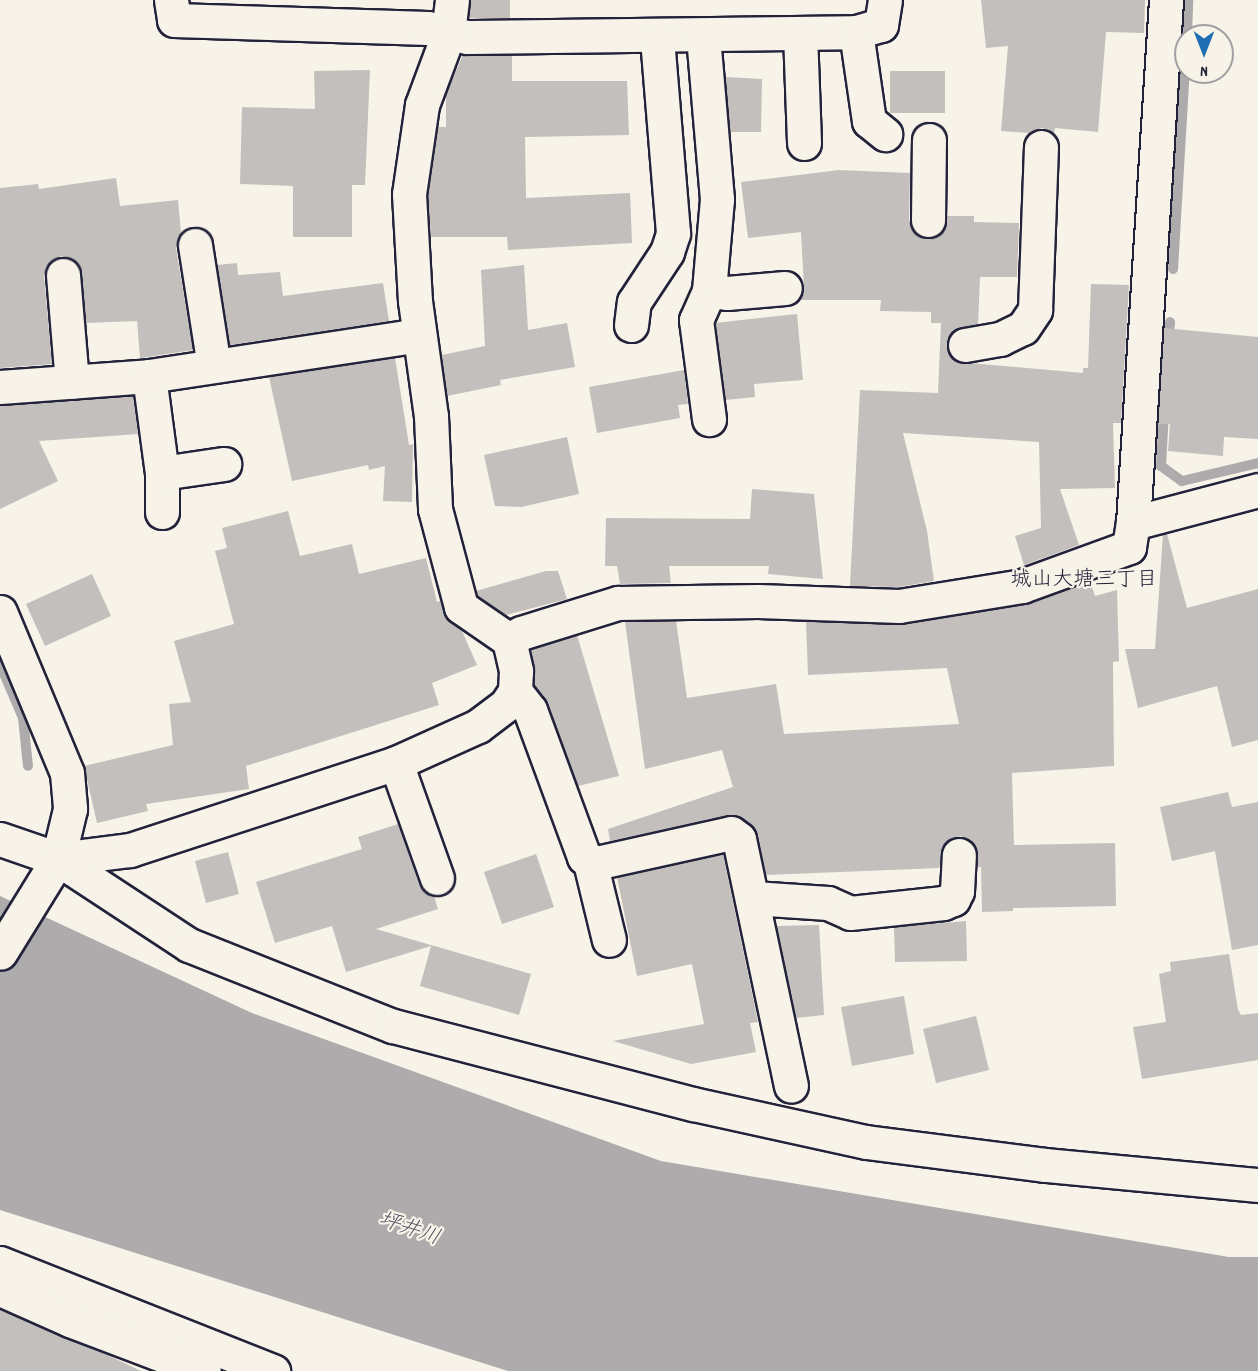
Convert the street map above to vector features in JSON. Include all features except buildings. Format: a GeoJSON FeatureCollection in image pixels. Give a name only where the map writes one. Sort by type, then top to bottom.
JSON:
{"type":"FeatureCollection","features":[{"type":"Feature","properties":{"kind":"street"},"geometry":{"type":"LineString","coordinates":[[171,0],[174,20],[428,28],[448,35],[657,37],[856,32],[881,25],[885,0]]}},
{"type":"Feature","properties":{"kind":"street"},"geometry":{"type":"LineString","coordinates":[[50,870],[130,850],[396,763],[478,726],[506,705],[515,691],[516,671],[509,640],[461,607],[435,509],[431,416],[418,335],[409,194],[413,147],[422,105],[448,35],[452,0]]}},
{"type":"Feature","properties":{"kind":"street"},"geometry":{"type":"LineString","coordinates":[[509,640],[618,603],[758,601],[899,606],[1022,586],[1129,548],[1133,523],[1166,0]]}},
{"type":"Feature","properties":{"kind":"street"},"geometry":{"type":"LineString","coordinates":[[856,32],[869,121],[885,134]]}},
{"type":"Feature","properties":{"kind":"street"},"geometry":{"type":"LineString","coordinates":[[800,33],[804,142]]}},
{"type":"Feature","properties":{"kind":"street"},"geometry":{"type":"LineString","coordinates":[[704,36],[717,199],[709,291],[696,320],[710,419]]}},
{"type":"Feature","properties":{"kind":"street"},"geometry":{"type":"LineString","coordinates":[[631,325],[634,302],[667,252],[674,233],[657,37]]}},
{"type":"Feature","properties":{"kind":"street"},"geometry":{"type":"LineString","coordinates":[[928,220],[929,140]]}},
{"type":"Feature","properties":{"kind":"street"},"geometry":{"type":"LineString","coordinates":[[965,345],[1000,339],[1023,328],[1035,310],[1041,147]]}},
{"type":"Feature","properties":{"kind":"street"},"geometry":{"type":"LineString","coordinates":[[195,244],[214,366]]}},
{"type":"Feature","properties":{"kind":"street"},"geometry":{"type":"LineString","coordinates":[[63,275],[72,382]]}},
{"type":"Feature","properties":{"kind":"street"},"geometry":{"type":"LineString","coordinates":[[709,291],[726,293],[785,288]]}},
{"type":"Feature","properties":{"kind":"street"},"geometry":{"type":"LineString","coordinates":[[0,387],[149,376],[418,335]]}},
{"type":"Feature","properties":{"kind":"street"},"geometry":{"type":"LineString","coordinates":[[149,376],[162,473],[162,512]]}},
{"type":"Feature","properties":{"kind":"street"},"geometry":{"type":"LineString","coordinates":[[162,473],[224,464]]}},
{"type":"Feature","properties":{"kind":"street"},"geometry":{"type":"LineString","coordinates":[[1133,523],[1258,490]]}},
{"type":"Feature","properties":{"kind":"street"},"geometry":{"type":"LineString","coordinates":[[0,612],[67,773],[69,809],[50,870],[0,954]]}},
{"type":"Feature","properties":{"kind":"street"},"geometry":{"type":"LineString","coordinates":[[515,691],[530,710],[584,858],[590,862],[609,940]]}},
{"type":"Feature","properties":{"kind":"street"},"geometry":{"type":"LineString","coordinates":[[396,763],[437,878]]}},
{"type":"Feature","properties":{"kind":"street"},"geometry":{"type":"LineString","coordinates":[[590,862],[730,833],[739,838],[791,1086]]}},
{"type":"Feature","properties":{"kind":"street"},"geometry":{"type":"LineString","coordinates":[[0,839],[50,870],[189,945],[393,1026],[693,1104],[866,1142],[1045,1165],[1258,1185]]}},
{"type":"Feature","properties":{"kind":"street"},"geometry":{"type":"LineString","coordinates":[[753,898],[828,903],[850,913],[943,903],[953,899],[957,891],[959,855]]}},
{"type":"Feature","properties":{"kind":"street"},"geometry":{"type":"LineString","coordinates":[[0,1263],[129,1329],[204,1371]]}},
{"type":"Feature","properties":{"kind":"street"},"geometry":{"type":"LineString","coordinates":[[0,1289],[273,1371]]}},
{"type":"Feature","properties":{"kind":"water","name":"坪井川"},"geometry":{"type":"Polygon","coordinates":[[[0,896],[252,1013],[661,1161],[1229,1257],[1258,1257],[1258,1371],[508,1371],[0,1210],[0,896]]]}},
{"type":"Feature","properties":{"kind":"waterway"},"geometry":{"type":"LineString","coordinates":[[1187,24],[1188,0]]}},
{"type":"Feature","properties":{"kind":"waterway"},"geometry":{"type":"LineString","coordinates":[[1173,269],[1184,84]]}},
{"type":"Feature","properties":{"kind":"waterway"},"geometry":{"type":"LineString","coordinates":[[1168,342],[1170,322]]}},
{"type":"Feature","properties":{"kind":"waterway"},"geometry":{"type":"LineString","coordinates":[[1164,411],[1161,466],[1182,481],[1258,463]]}},
{"type":"Feature","properties":{"kind":"waterway"},"geometry":{"type":"LineString","coordinates":[[0,664],[23,718],[28,766]]}},
{"type":"Feature","properties":{"kind":"district","name":"城山大塘三丁目"},"geometry":{"type":"Point","coordinates":[1084,581]}}]}
